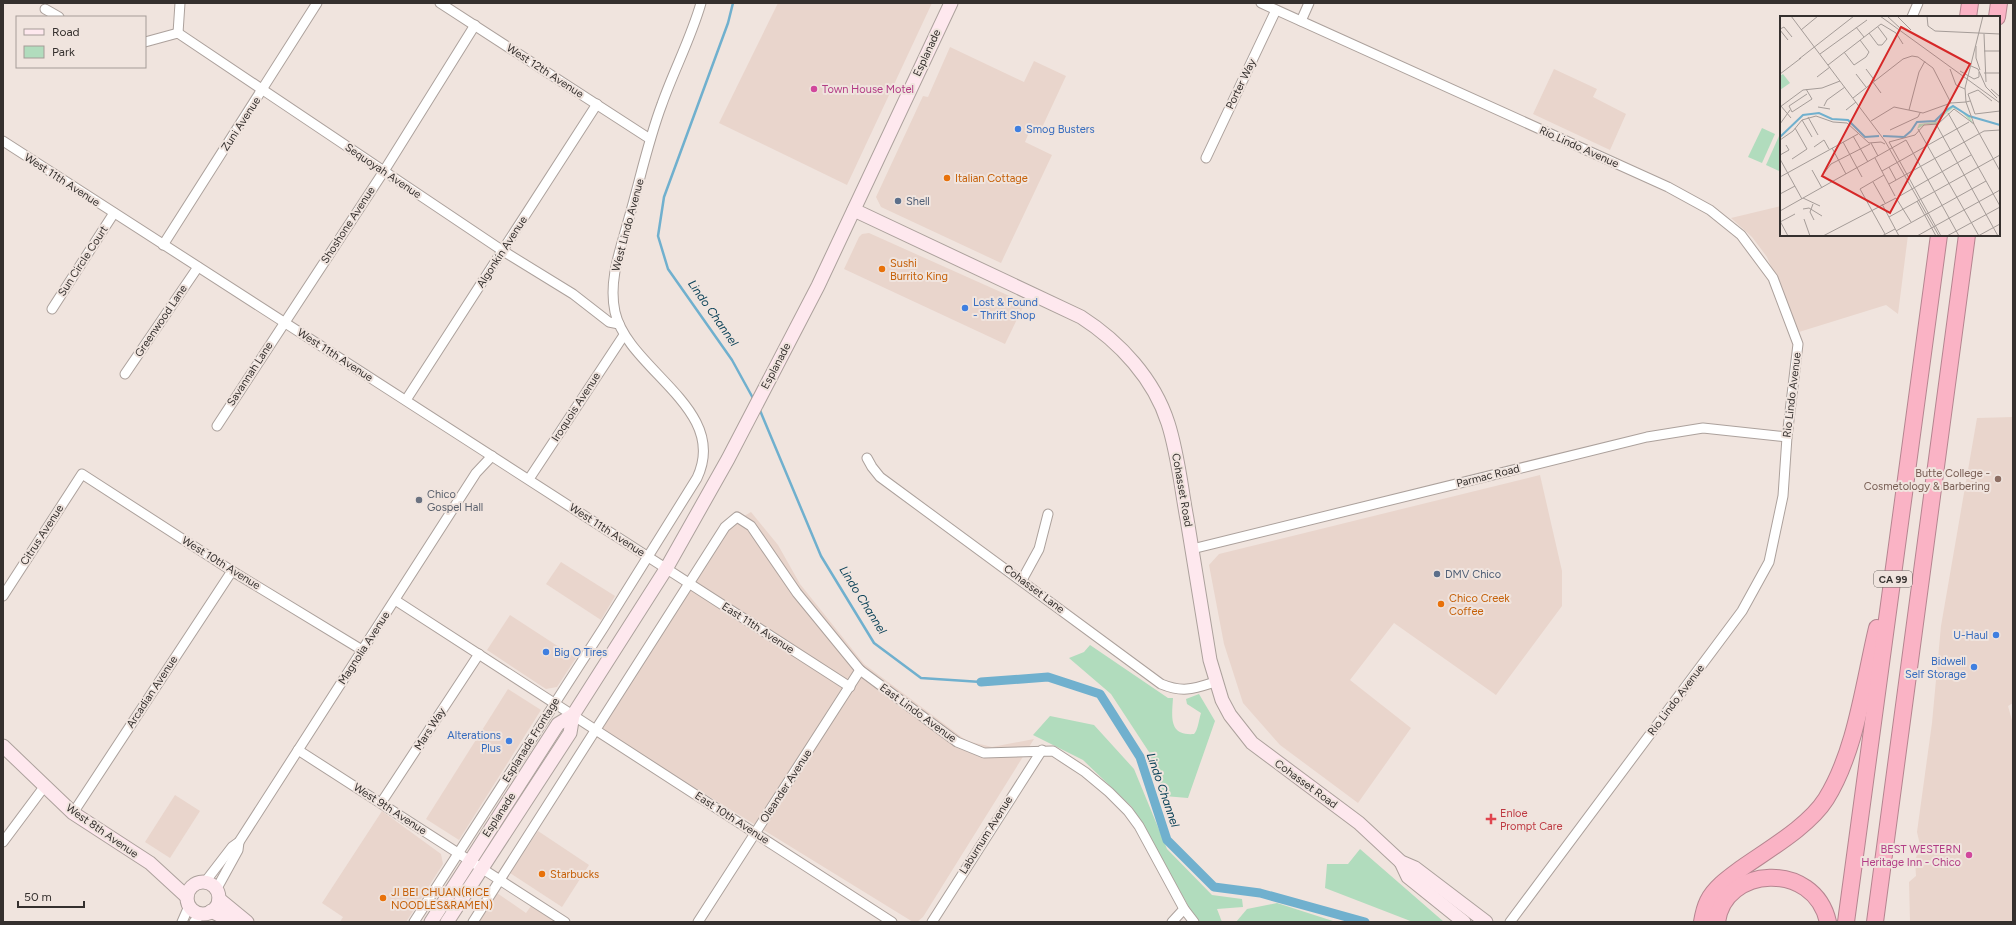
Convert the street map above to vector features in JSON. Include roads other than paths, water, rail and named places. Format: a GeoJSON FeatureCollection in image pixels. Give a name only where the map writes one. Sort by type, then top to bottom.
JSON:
{"type":"FeatureCollection","features":[{"type":"Feature","properties":{"kind":"highway"},"geometry":{"type":"LineString","coordinates":[[1968,16],[1970,3]]}},
{"type":"Feature","properties":{"kind":"highway","name":"CA 99"},"geometry":{"type":"LineString","coordinates":[[1846,922],[1939,236]]}},
{"type":"Feature","properties":{"kind":"highway","name":"CA 99"},"geometry":{"type":"LineString","coordinates":[[1875,922],[1967,236]]}},
{"type":"Feature","properties":{"kind":"highway"},"geometry":{"type":"LineString","coordinates":[[1702,922],[1708,902],[1718,888],[1811,817],[1826,800],[1843,766],[1852,737],[1881,610],[1890,597]]}},
{"type":"Feature","properties":{"kind":"highway"},"geometry":{"type":"LineString","coordinates":[[1884,922],[1891,854],[1889,822]]}},
{"type":"Feature","properties":{"kind":"highway"},"geometry":{"type":"LineString","coordinates":[[1717,922],[1725,903],[1736,890],[1752,881],[1766,877],[1793,880],[1809,889],[1820,902],[1828,922]]}},
{"type":"Feature","properties":{"kind":"main road","name":"Esplanade"},"geometry":{"type":"LineString","coordinates":[[431,922],[558,724],[573,714],[666,569],[728,458],[815,291],[951,3]]}},
{"type":"Feature","properties":{"kind":"main road","name":"Cohasset Road"},"geometry":{"type":"LineString","coordinates":[[854,210],[1081,317],[1096,327],[1123,350],[1147,381],[1168,423],[1174,446],[1215,682],[1230,715],[1252,743],[1359,823],[1402,862],[1415,868],[1486,922]]}},
{"type":"Feature","properties":{"kind":"main road","name":"Esplanade"},"geometry":{"type":"LineString","coordinates":[[447,922],[570,733],[573,714]]}},
{"type":"Feature","properties":{"kind":"main road","name":"West 8th Avenue"},"geometry":{"type":"LineString","coordinates":[[3,746],[44,787],[73,813],[150,863],[200,883]]}},
{"type":"Feature","properties":{"kind":"main road","name":"Cohasset Road"},"geometry":{"type":"LineString","coordinates":[[1402,862],[1408,877],[1464,922]]}},
{"type":"Feature","properties":{"kind":"main road","name":"West 8th Avenue"},"geometry":{"type":"LineString","coordinates":[[150,863],[188,901]]}},
{"type":"Feature","properties":{"kind":"main road"},"geometry":{"type":"LineString","coordinates":[[234,922],[202,916],[192,910],[188,901],[191,887],[200,883],[209,883],[217,894],[247,922]]}},
{"type":"Feature","properties":{"kind":"main road"},"geometry":{"type":"LineString","coordinates":[[202,916],[218,904],[217,894]]}},
{"type":"Feature","properties":{"kind":"street"},"geometry":{"type":"LineString","coordinates":[[146,42],[178,33],[180,3]]}},
{"type":"Feature","properties":{"kind":"street","name":"Zuni Avenue"},"geometry":{"type":"LineString","coordinates":[[163,245],[317,3]]}},
{"type":"Feature","properties":{"kind":"street","name":"West 12th Avenue"},"geometry":{"type":"LineString","coordinates":[[440,3],[650,140]]}},
{"type":"Feature","properties":{"kind":"street","name":"West Lindo Avenue"},"geometry":{"type":"LineString","coordinates":[[648,557],[697,478],[703,464],[704,449],[699,429],[686,407],[666,381],[624,335],[618,324],[613,298],[616,269],[650,140],[665,96],[701,3]]}},
{"type":"Feature","properties":{"kind":"street","name":"Rio Lindo Avenue"},"geometry":{"type":"LineString","coordinates":[[1261,3],[1668,187],[1703,205],[1728,223],[1741,235],[1773,278],[1798,344],[1787,437],[1783,496],[1769,562],[1742,611],[1510,922]]}},
{"type":"Feature","properties":{"kind":"street"},"geometry":{"type":"LineString","coordinates":[[1301,21],[1309,3]]}},
{"type":"Feature","properties":{"kind":"street"},"geometry":{"type":"LineString","coordinates":[[1912,16],[1918,3]]}},
{"type":"Feature","properties":{"kind":"street"},"geometry":{"type":"LineString","coordinates":[[46,9],[57,16]]}},
{"type":"Feature","properties":{"kind":"street","name":"Porter Way"},"geometry":{"type":"LineString","coordinates":[[1206,158],[1276,10]]}},
{"type":"Feature","properties":{"kind":"street","name":"Shoshone Avenue"},"geometry":{"type":"LineString","coordinates":[[284,322],[384,171],[475,26]]}},
{"type":"Feature","properties":{"kind":"street","name":"Sequoyah Avenue"},"geometry":{"type":"LineString","coordinates":[[178,33],[503,251],[573,294],[608,322],[618,324]]}},
{"type":"Feature","properties":{"kind":"street","name":"Algonkin Avenue"},"geometry":{"type":"LineString","coordinates":[[406,400],[597,104]]}},
{"type":"Feature","properties":{"kind":"street","name":"West 11th Avenue"},"geometry":{"type":"LineString","coordinates":[[3,141],[529,479],[666,569]]}},
{"type":"Feature","properties":{"kind":"street","name":"Sun Circle Court"},"geometry":{"type":"LineString","coordinates":[[52,309],[114,213]]}},
{"type":"Feature","properties":{"kind":"street","name":"Greenwood Lane"},"geometry":{"type":"LineString","coordinates":[[125,374],[198,267]]}},
{"type":"Feature","properties":{"kind":"street","name":"Savannah Lane"},"geometry":{"type":"LineString","coordinates":[[217,426],[284,322]]}},
{"type":"Feature","properties":{"kind":"street","name":"Iroquois Avenue"},"geometry":{"type":"LineString","coordinates":[[529,479],[624,335]]}},
{"type":"Feature","properties":{"kind":"street","name":"Parmac Road"},"geometry":{"type":"LineString","coordinates":[[1192,549],[1647,437],[1703,428],[1787,437]]}},
{"type":"Feature","properties":{"kind":"street","name":"Magnolia Avenue"},"geometry":{"type":"LineString","coordinates":[[200,883],[232,847],[239,842],[476,473],[492,456]]}},
{"type":"Feature","properties":{"kind":"street","name":"Cohasset Lane"},"geometry":{"type":"LineString","coordinates":[[867,458],[880,477],[1022,580],[1161,684],[1173,689],[1183,690],[1194,689],[1215,682]]}},
{"type":"Feature","properties":{"kind":"street","name":"West 10th Avenue"},"geometry":{"type":"LineString","coordinates":[[82,474],[232,571],[362,650]]}},
{"type":"Feature","properties":{"kind":"street","name":"Citrus Avenue"},"geometry":{"type":"LineString","coordinates":[[3,596],[82,474]]}},
{"type":"Feature","properties":{"kind":"street"},"geometry":{"type":"LineString","coordinates":[[1022,580],[1039,549],[1048,514]]}},
{"type":"Feature","properties":{"kind":"street","name":"East Lindo Avenue"},"geometry":{"type":"LineString","coordinates":[[690,584],[725,527],[737,517],[751,526],[797,593],[860,670],[957,742],[984,753],[1053,750],[1062,755],[1097,782],[1128,811],[1139,826],[1184,909],[1194,922]]}},
{"type":"Feature","properties":{"kind":"street","name":"Esplanade Frontage"},"geometry":{"type":"LineString","coordinates":[[414,922],[648,557]]}},
{"type":"Feature","properties":{"kind":"street","name":"East 11th Avenue"},"geometry":{"type":"LineString","coordinates":[[666,569],[850,687]]}},
{"type":"Feature","properties":{"kind":"street","name":"Arcadian Avenue"},"geometry":{"type":"LineString","coordinates":[[73,813],[232,571]]}},
{"type":"Feature","properties":{"kind":"street"},"geometry":{"type":"LineString","coordinates":[[473,922],[690,584]]}},
{"type":"Feature","properties":{"kind":"street"},"geometry":{"type":"LineString","coordinates":[[395,600],[573,714]]}},
{"type":"Feature","properties":{"kind":"street","name":"Mars Way"},"geometry":{"type":"LineString","coordinates":[[381,803],[480,654]]}},
{"type":"Feature","properties":{"kind":"street","name":"Oleander Avenue"},"geometry":{"type":"LineString","coordinates":[[698,922],[860,670]]}},
{"type":"Feature","properties":{"kind":"street","name":"East 10th Avenue"},"geometry":{"type":"LineString","coordinates":[[573,714],[892,922]]}},
{"type":"Feature","properties":{"kind":"street","name":"West 9th Avenue"},"geometry":{"type":"LineString","coordinates":[[298,750],[566,922]]}},
{"type":"Feature","properties":{"kind":"street","name":"Laburnum Avenue"},"geometry":{"type":"LineString","coordinates":[[932,922],[1042,750]]}},
{"type":"Feature","properties":{"kind":"street"},"geometry":{"type":"LineString","coordinates":[[3,842],[44,787]]}},
{"type":"Feature","properties":{"kind":"street","name":"Magnolia Avenue"},"geometry":{"type":"LineString","coordinates":[[217,894],[238,850],[239,842]]}},
{"type":"Feature","properties":{"kind":"street"},"geometry":{"type":"LineString","coordinates":[[182,922],[188,901]]}},
{"type":"Feature","properties":{"kind":"street"},"geometry":{"type":"LineString","coordinates":[[1172,922],[1184,909]]}},
{"type":"Feature","properties":{"kind":"waterway","name":"Lindo Channel"},"geometry":{"type":"LineString","coordinates":[[733,3],[728,23],[664,197],[658,236],[668,269],[732,360],[754,400]]}},
{"type":"Feature","properties":{"kind":"waterway","name":"Lindo Channel"},"geometry":{"type":"LineString","coordinates":[[759,408],[821,556],[874,643],[921,678],[981,682]]}},
{"type":"Feature","properties":{"kind":"waterway","name":"Lindo Channel"},"geometry":{"type":"LineString","coordinates":[[981,682],[1048,677],[1100,694],[1140,757],[1167,840],[1214,887],[1260,893],[1365,922]]}},
{"type":"Feature","properties":{"kind":"place","name":"Town House Motel"},"geometry":{"type":"Point","coordinates":[814,89]}},
{"type":"Feature","properties":{"kind":"place","name":"Smog Busters"},"geometry":{"type":"Point","coordinates":[1018,129]}},
{"type":"Feature","properties":{"kind":"place","name":"Italian Cottage"},"geometry":{"type":"Point","coordinates":[947,178]}},
{"type":"Feature","properties":{"kind":"place","name":"Shell"},"geometry":{"type":"Point","coordinates":[898,201]}},
{"type":"Feature","properties":{"kind":"place","name":"Sushi Burrito King"},"geometry":{"type":"Point","coordinates":[882,269]}},
{"type":"Feature","properties":{"kind":"place","name":"Lost & Found - Thrift Shop"},"geometry":{"type":"Point","coordinates":[965,308]}},
{"type":"Feature","properties":{"kind":"place","name":"Butte College - Cosmetology & Barbering"},"geometry":{"type":"Point","coordinates":[1998,479]}},
{"type":"Feature","properties":{"kind":"place","name":"Chico Gospel Hall"},"geometry":{"type":"Point","coordinates":[419,500]}},
{"type":"Feature","properties":{"kind":"place","name":"DMV Chico"},"geometry":{"type":"Point","coordinates":[1437,574]}},
{"type":"Feature","properties":{"kind":"place","name":"Chico Creek Coffee"},"geometry":{"type":"Point","coordinates":[1441,604]}},
{"type":"Feature","properties":{"kind":"place","name":"U-Haul"},"geometry":{"type":"Point","coordinates":[1996,635]}},
{"type":"Feature","properties":{"kind":"place","name":"Big O Tires"},"geometry":{"type":"Point","coordinates":[546,652]}},
{"type":"Feature","properties":{"kind":"place","name":"Bidwell Self Storage"},"geometry":{"type":"Point","coordinates":[1974,667]}},
{"type":"Feature","properties":{"kind":"place","name":"Alterations Plus"},"geometry":{"type":"Point","coordinates":[509,741]}},
{"type":"Feature","properties":{"kind":"place","name":"Enloe Prompt Care"},"geometry":{"type":"Point","coordinates":[1491,819]}},
{"type":"Feature","properties":{"kind":"place","name":"BEST WESTERN Heritage Inn - Chico"},"geometry":{"type":"Point","coordinates":[1969,855]}},
{"type":"Feature","properties":{"kind":"place","name":"Starbucks"},"geometry":{"type":"Point","coordinates":[542,874]}},
{"type":"Feature","properties":{"kind":"place","name":"JI BEI CHUAN(RICE NOODLES&RAMEN)"},"geometry":{"type":"Point","coordinates":[383,898]}}]}
